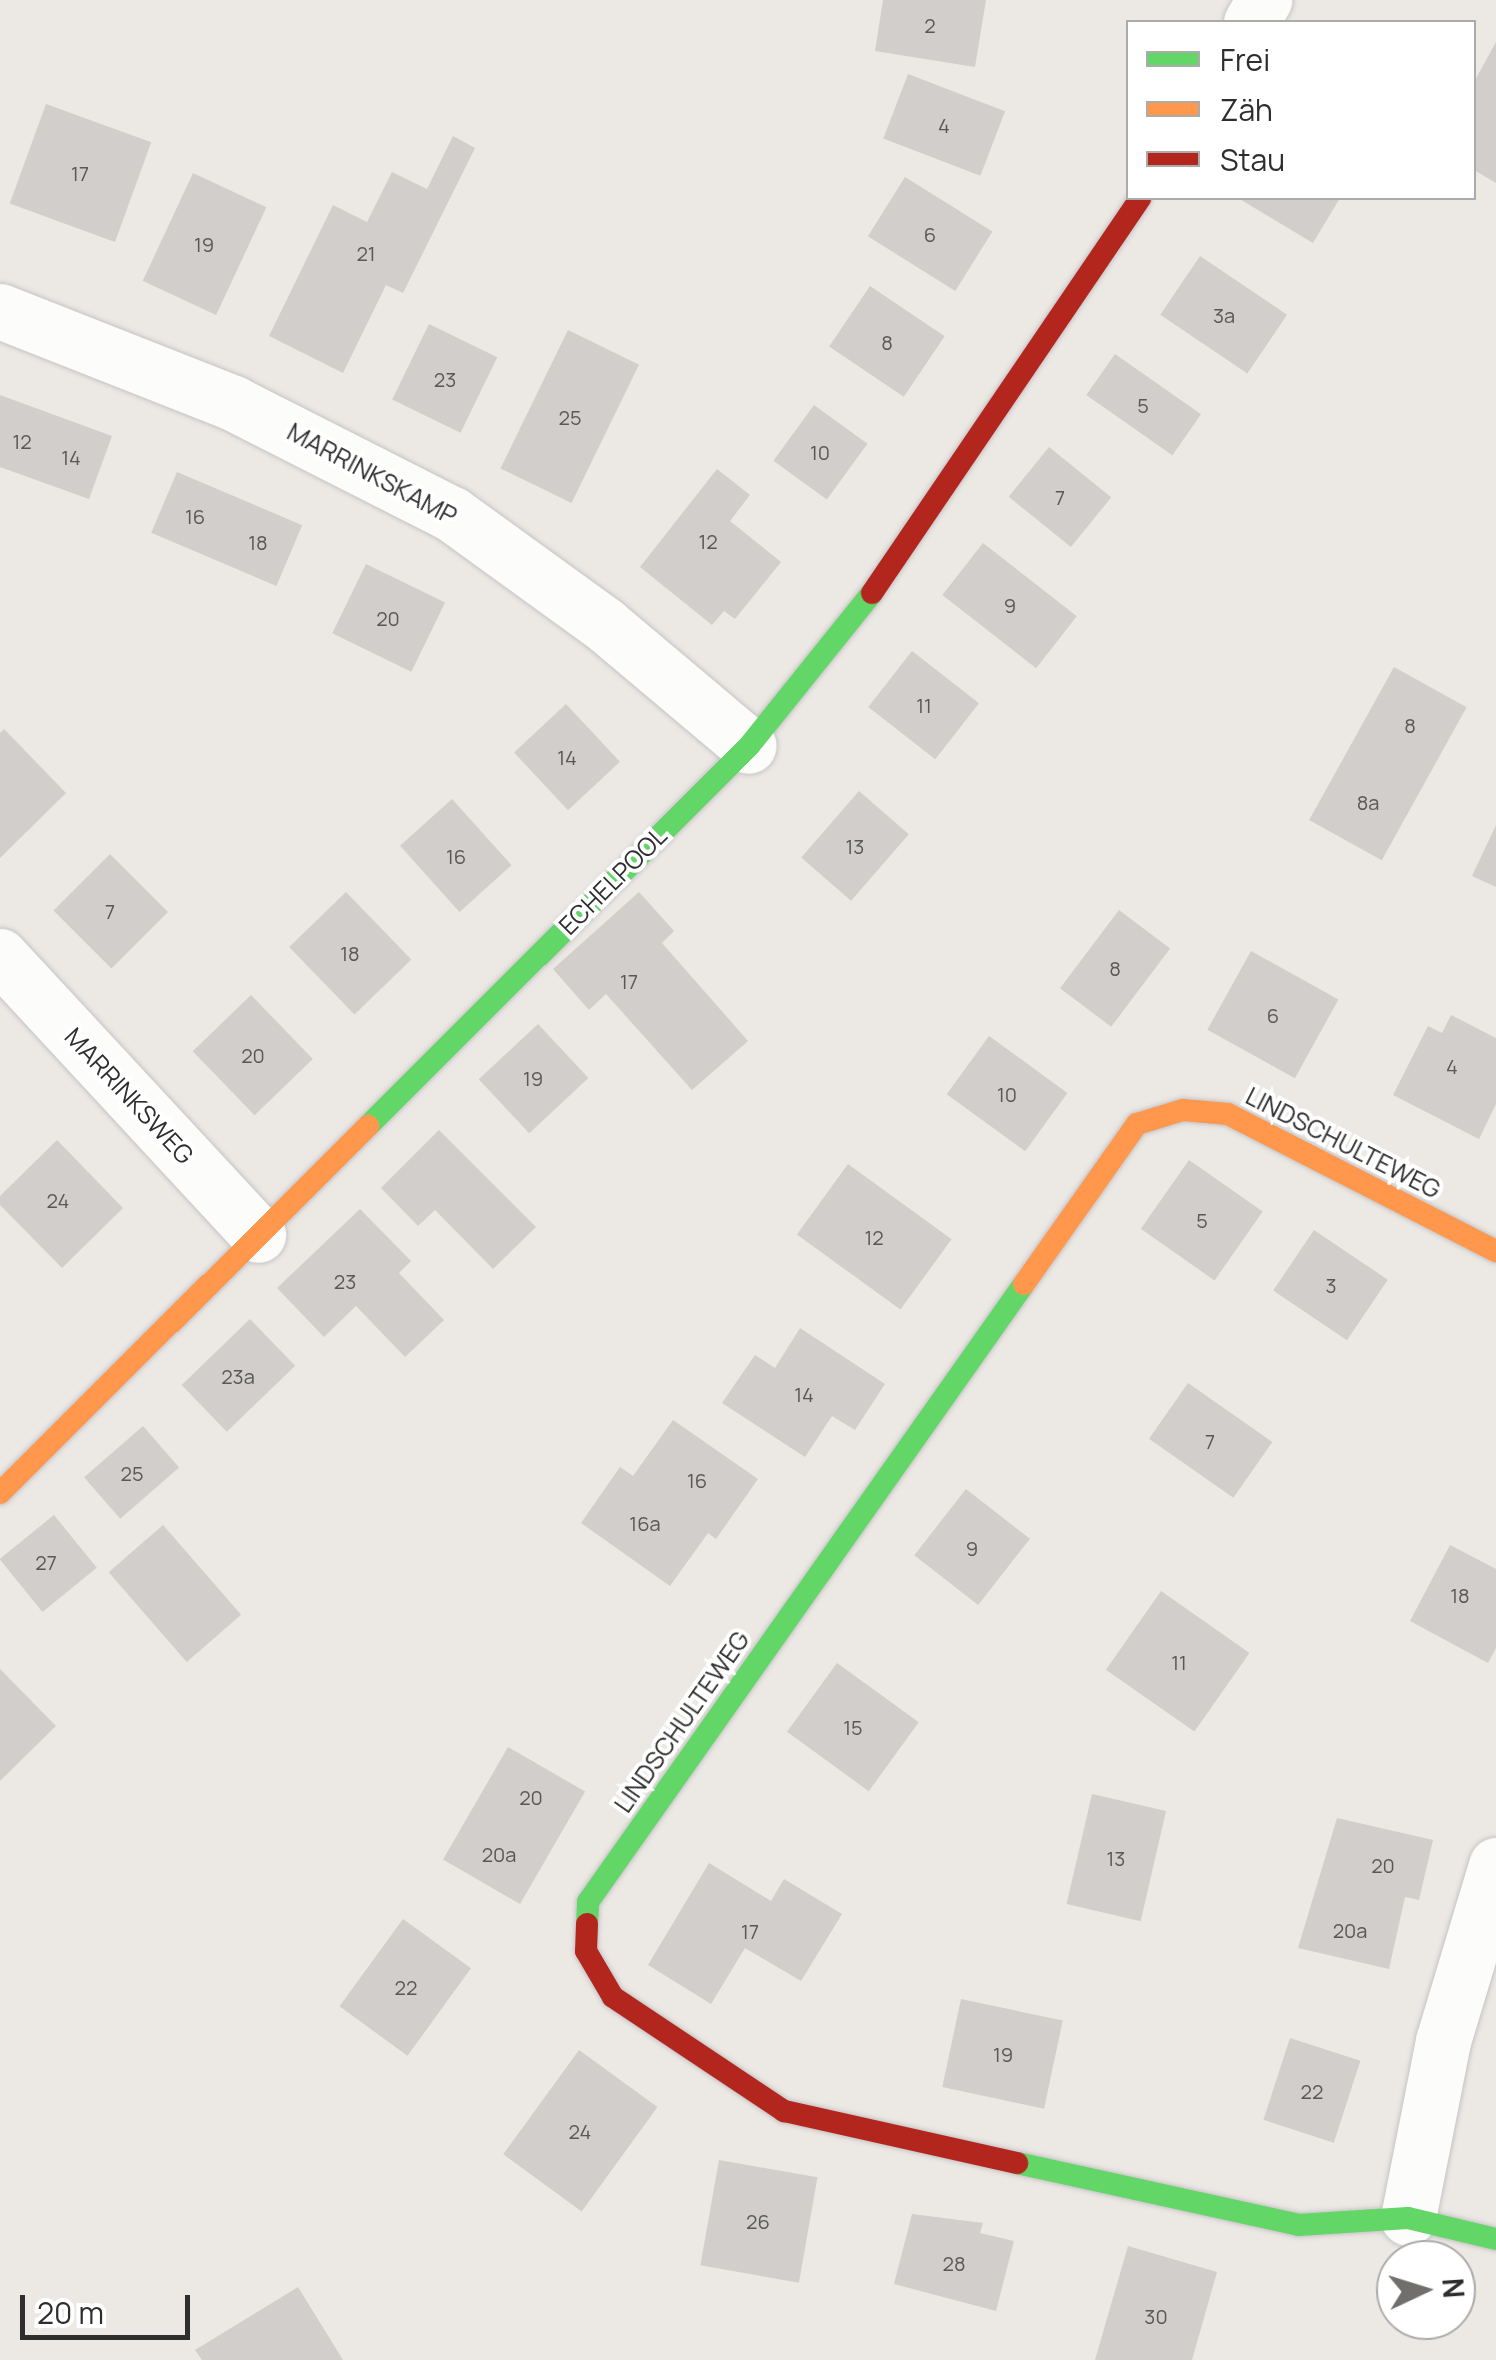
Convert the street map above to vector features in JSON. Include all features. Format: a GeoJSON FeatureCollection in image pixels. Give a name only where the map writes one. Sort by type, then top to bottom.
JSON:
{"type":"FeatureCollection","features":[{"type":"Feature","properties":{"kind":"street","name":"ECHELPOOL"},"geometry":{"type":"LineString","coordinates":[[0,1493],[749,746],[874,589],[1139,200]]}},
{"type":"Feature","properties":{"kind":"street","name":"MARRINKSKAMP"},"geometry":{"type":"LineString","coordinates":[[0,311],[234,403],[452,514],[604,624],[749,746]]}},
{"type":"Feature","properties":{"kind":"street","name":"MARRINKSWEG"},"geometry":{"type":"LineString","coordinates":[[0,956],[258,1236]]}},
{"type":"Feature","properties":{"kind":"street","name":"LINDSCHULTEWEG"},"geometry":{"type":"LineString","coordinates":[[1496,1251],[1228,1114],[1183,1110],[1136,1124],[588,1902],[586,1950],[613,1997],[784,2111],[1298,2225],[1408,2218],[1496,2239]]}},
{"type":"Feature","properties":{"kind":"street"},"geometry":{"type":"LineString","coordinates":[[1408,2218],[1443,2040],[1496,1865]]}},
{"type":"Feature","properties":{"kind":"building"},"geometry":{"type":"Polygon","coordinates":[[[883,0],[986,0],[975,67],[875,51],[883,0]]]}},
{"type":"Feature","properties":{"kind":"building"},"geometry":{"type":"Polygon","coordinates":[[[1496,42],[1496,183],[1476,171],[1476,78],[1496,42]]]}},
{"type":"Feature","properties":{"kind":"building"},"geometry":{"type":"Polygon","coordinates":[[[908,74],[1005,111],[980,176],[883,138],[908,74]]]}},
{"type":"Feature","properties":{"kind":"building"},"geometry":{"type":"Polygon","coordinates":[[[46,104],[151,142],[115,242],[10,204],[46,104]]]}},
{"type":"Feature","properties":{"kind":"building"},"geometry":{"type":"Polygon","coordinates":[[[453,136],[475,148],[403,293],[386,285],[343,373],[269,336],[333,205],[367,222],[392,172],[427,189],[453,136]]]}},
{"type":"Feature","properties":{"kind":"building"},"geometry":{"type":"Polygon","coordinates":[[[193,173],[266,207],[216,315],[143,281],[193,173]]]}},
{"type":"Feature","properties":{"kind":"building"},"geometry":{"type":"Polygon","coordinates":[[[905,177],[992,232],[955,291],[868,236],[905,177]]]}},
{"type":"Feature","properties":{"kind":"building"},"geometry":{"type":"Polygon","coordinates":[[[1241,200],[1339,200],[1313,243],[1241,200]]]}},
{"type":"Feature","properties":{"kind":"building"},"geometry":{"type":"Polygon","coordinates":[[[1200,256],[1287,315],[1247,374],[1160,315],[1200,256]]]}},
{"type":"Feature","properties":{"kind":"building"},"geometry":{"type":"Polygon","coordinates":[[[870,286],[945,336],[904,397],[829,347],[870,286]]]}},
{"type":"Feature","properties":{"kind":"building"},"geometry":{"type":"Polygon","coordinates":[[[429,324],[497,357],[460,433],[392,399],[429,324]]]}},
{"type":"Feature","properties":{"kind":"building"},"geometry":{"type":"Polygon","coordinates":[[[568,330],[639,365],[571,503],[500,468],[568,330]]]}},
{"type":"Feature","properties":{"kind":"building"},"geometry":{"type":"Polygon","coordinates":[[[1115,354],[1201,414],[1172,455],[1086,395],[1115,354]]]}},
{"type":"Feature","properties":{"kind":"building"},"geometry":{"type":"Polygon","coordinates":[[[0,395],[112,436],[89,499],[0,467],[0,395]]]}},
{"type":"Feature","properties":{"kind":"building"},"geometry":{"type":"Polygon","coordinates":[[[814,405],[867,444],[827,500],[773,461],[814,405]]]}},
{"type":"Feature","properties":{"kind":"building"},"geometry":{"type":"Polygon","coordinates":[[[1049,447],[1111,497],[1071,547],[1009,497],[1049,447]]]}},
{"type":"Feature","properties":{"kind":"building"},"geometry":{"type":"Polygon","coordinates":[[[717,469],[750,495],[730,521],[781,562],[735,619],[724,611],[712,625],[640,567],[717,469]]]}},
{"type":"Feature","properties":{"kind":"building"},"geometry":{"type":"Polygon","coordinates":[[[177,472],[302,525],[276,586],[151,533],[177,472]]]}},
{"type":"Feature","properties":{"kind":"building"},"geometry":{"type":"Polygon","coordinates":[[[983,543],[1077,616],[1036,668],[942,595],[983,543]]]}},
{"type":"Feature","properties":{"kind":"building"},"geometry":{"type":"Polygon","coordinates":[[[366,564],[445,603],[411,672],[332,633],[366,564]]]}},
{"type":"Feature","properties":{"kind":"building"},"geometry":{"type":"Polygon","coordinates":[[[912,651],[979,703],[935,759],[868,707],[912,651]]]}},
{"type":"Feature","properties":{"kind":"building"},"geometry":{"type":"Polygon","coordinates":[[[1394,667],[1467,707],[1382,860],[1309,820],[1394,667]]]}},
{"type":"Feature","properties":{"kind":"building"},"geometry":{"type":"Polygon","coordinates":[[[566,704],[620,762],[568,810],[514,752],[566,704]]]}},
{"type":"Feature","properties":{"kind":"building"},"geometry":{"type":"Polygon","coordinates":[[[4,729],[66,793],[0,858],[0,733],[4,729]]]}},
{"type":"Feature","properties":{"kind":"building"},"geometry":{"type":"Polygon","coordinates":[[[859,791],[909,834],[851,901],[801,857],[859,791]]]}},
{"type":"Feature","properties":{"kind":"building"},"geometry":{"type":"Polygon","coordinates":[[[452,799],[512,865],[460,912],[400,846],[452,799]]]}},
{"type":"Feature","properties":{"kind":"building"},"geometry":{"type":"Polygon","coordinates":[[[1496,825],[1496,887],[1472,876],[1496,825]]]}},
{"type":"Feature","properties":{"kind":"building"},"geometry":{"type":"Polygon","coordinates":[[[110,854],[168,912],[111,969],[53,911],[110,854]]]}},
{"type":"Feature","properties":{"kind":"building"},"geometry":{"type":"Polygon","coordinates":[[[346,892],[411,960],[354,1014],[289,947],[346,892]]]}},
{"type":"Feature","properties":{"kind":"building"},"geometry":{"type":"Polygon","coordinates":[[[639,892],[674,931],[662,943],[748,1041],[692,1090],[606,994],[589,1010],[553,969],[639,892]]]}},
{"type":"Feature","properties":{"kind":"building"},"geometry":{"type":"Polygon","coordinates":[[[1119,910],[1170,949],[1111,1027],[1060,988],[1119,910]]]}},
{"type":"Feature","properties":{"kind":"building"},"geometry":{"type":"Polygon","coordinates":[[[1251,951],[1338,999],[1295,1078],[1207,1030],[1251,951]]]}},
{"type":"Feature","properties":{"kind":"building"},"geometry":{"type":"Polygon","coordinates":[[[251,995],[313,1059],[255,1115],[193,1051],[251,995]]]}},
{"type":"Feature","properties":{"kind":"building"},"geometry":{"type":"Polygon","coordinates":[[[1451,1015],[1496,1038],[1496,1104],[1479,1139],[1393,1095],[1428,1026],[1442,1033],[1451,1015]]]}},
{"type":"Feature","properties":{"kind":"building"},"geometry":{"type":"Polygon","coordinates":[[[538,1024],[588,1078],[529,1133],[479,1079],[538,1024]]]}},
{"type":"Feature","properties":{"kind":"building"},"geometry":{"type":"Polygon","coordinates":[[[989,1036],[1067,1093],[1025,1151],[947,1094],[989,1036]]]}},
{"type":"Feature","properties":{"kind":"building"},"geometry":{"type":"Polygon","coordinates":[[[439,1130],[536,1227],[493,1269],[435,1210],[418,1226],[381,1188],[439,1130]]]}},
{"type":"Feature","properties":{"kind":"building"},"geometry":{"type":"Polygon","coordinates":[[[57,1140],[123,1208],[62,1268],[0,1205],[0,1196],[57,1140]]]}},
{"type":"Feature","properties":{"kind":"building"},"geometry":{"type":"Polygon","coordinates":[[[1189,1160],[1263,1212],[1215,1280],[1141,1229],[1189,1160]]]}},
{"type":"Feature","properties":{"kind":"building"},"geometry":{"type":"Polygon","coordinates":[[[848,1164],[952,1239],[900,1310],[797,1234],[848,1164]]]}},
{"type":"Feature","properties":{"kind":"building"},"geometry":{"type":"Polygon","coordinates":[[[360,1209],[411,1261],[399,1273],[444,1320],[405,1357],[356,1306],[324,1337],[277,1288],[360,1209]]]}},
{"type":"Feature","properties":{"kind":"building"},"geometry":{"type":"Polygon","coordinates":[[[1314,1230],[1388,1280],[1347,1340],[1273,1291],[1314,1230]]]}},
{"type":"Feature","properties":{"kind":"building"},"geometry":{"type":"Polygon","coordinates":[[[250,1319],[295,1366],[227,1432],[182,1385],[250,1319]]]}},
{"type":"Feature","properties":{"kind":"building"},"geometry":{"type":"Polygon","coordinates":[[[800,1328],[885,1384],[855,1430],[832,1416],[805,1457],[722,1403],[755,1355],[775,1368],[800,1328]]]}},
{"type":"Feature","properties":{"kind":"building"},"geometry":{"type":"Polygon","coordinates":[[[1188,1383],[1272,1442],[1233,1498],[1149,1439],[1188,1383]]]}},
{"type":"Feature","properties":{"kind":"building"},"geometry":{"type":"Polygon","coordinates":[[[673,1420],[758,1479],[716,1539],[708,1533],[670,1586],[581,1523],[620,1467],[633,1476],[673,1420]]]}},
{"type":"Feature","properties":{"kind":"building"},"geometry":{"type":"Polygon","coordinates":[[[143,1426],[179,1468],[120,1519],[84,1477],[143,1426]]]}},
{"type":"Feature","properties":{"kind":"building"},"geometry":{"type":"Polygon","coordinates":[[[966,1489],[1030,1539],[978,1605],[914,1555],[966,1489]]]}},
{"type":"Feature","properties":{"kind":"building"},"geometry":{"type":"Polygon","coordinates":[[[54,1515],[97,1568],[42,1612],[0,1559],[54,1515]]]}},
{"type":"Feature","properties":{"kind":"building"},"geometry":{"type":"Polygon","coordinates":[[[163,1525],[241,1615],[187,1662],[109,1572],[163,1525]]]}},
{"type":"Feature","properties":{"kind":"building"},"geometry":{"type":"Polygon","coordinates":[[[1450,1545],[1496,1569],[1496,1648],[1488,1663],[1410,1621],[1450,1545]]]}},
{"type":"Feature","properties":{"kind":"building"},"geometry":{"type":"Polygon","coordinates":[[[1161,1591],[1249,1653],[1194,1732],[1106,1670],[1161,1591]]]}},
{"type":"Feature","properties":{"kind":"building"},"geometry":{"type":"Polygon","coordinates":[[[837,1663],[919,1722],[869,1791],[787,1732],[837,1663]]]}},
{"type":"Feature","properties":{"kind":"building"},"geometry":{"type":"Polygon","coordinates":[[[0,1669],[56,1726],[0,1781],[0,1669]]]}},
{"type":"Feature","properties":{"kind":"building"},"geometry":{"type":"Polygon","coordinates":[[[508,1747],[585,1792],[520,1904],[443,1860],[508,1747]]]}},
{"type":"Feature","properties":{"kind":"building"},"geometry":{"type":"Polygon","coordinates":[[[1092,1794],[1166,1811],[1141,1921],[1067,1904],[1092,1794]]]}},
{"type":"Feature","properties":{"kind":"building"},"geometry":{"type":"Polygon","coordinates":[[[1337,1818],[1433,1840],[1419,1900],[1405,1897],[1389,1969],[1298,1948],[1337,1818]]]}},
{"type":"Feature","properties":{"kind":"building"},"geometry":{"type":"Polygon","coordinates":[[[709,1863],[771,1901],[784,1879],[842,1914],[801,1981],[745,1948],[711,2004],[648,1965],[709,1863]]]}},
{"type":"Feature","properties":{"kind":"building"},"geometry":{"type":"Polygon","coordinates":[[[403,1919],[471,1968],[407,2056],[340,2006],[403,1919]]]}},
{"type":"Feature","properties":{"kind":"building"},"geometry":{"type":"Polygon","coordinates":[[[961,1999],[1063,2021],[1044,2109],[942,2087],[961,1999]]]}},
{"type":"Feature","properties":{"kind":"building"},"geometry":{"type":"Polygon","coordinates":[[[1290,2038],[1360,2061],[1334,2143],[1263,2120],[1290,2038]]]}},
{"type":"Feature","properties":{"kind":"building"},"geometry":{"type":"Polygon","coordinates":[[[579,2050],[657,2107],[582,2211],[503,2154],[579,2050]]]}},
{"type":"Feature","properties":{"kind":"building"},"geometry":{"type":"Polygon","coordinates":[[[719,2160],[817,2177],[799,2283],[700,2265],[719,2160]]]}},
{"type":"Feature","properties":{"kind":"building"},"geometry":{"type":"Polygon","coordinates":[[[912,2214],[983,2223],[980,2233],[1014,2241],[996,2311],[894,2284],[912,2214]]]}},
{"type":"Feature","properties":{"kind":"building"},"geometry":{"type":"Polygon","coordinates":[[[1128,2246],[1217,2272],[1192,2360],[1095,2360],[1128,2246]]]}},
{"type":"Feature","properties":{"kind":"building"},"geometry":{"type":"Polygon","coordinates":[[[298,2287],[343,2360],[202,2360],[195,2350],[298,2287]]]}},
{"type":"Feature","properties":{"kind":"traffic: fast"},"geometry":{"type":"LineString","coordinates":[[368,1126],[749,746],[872,593]]}},
{"type":"Feature","properties":{"kind":"traffic: fast"},"geometry":{"type":"LineString","coordinates":[[587,1924],[588,1902],[1024,1284]]}},
{"type":"Feature","properties":{"kind":"traffic: fast"},"geometry":{"type":"LineString","coordinates":[[1017,2163],[1298,2225],[1408,2218],[1496,2239]]}},
{"type":"Feature","properties":{"kind":"traffic: slow"},"geometry":{"type":"LineString","coordinates":[[1024,1284],[1137,1124],[1183,1110],[1228,1114],[1496,1251]]}},
{"type":"Feature","properties":{"kind":"traffic: slow"},"geometry":{"type":"LineString","coordinates":[[0,1493],[368,1126]]}},
{"type":"Feature","properties":{"kind":"traffic: jam"},"geometry":{"type":"LineString","coordinates":[[872,593],[1139,200]]}},
{"type":"Feature","properties":{"kind":"traffic: jam"},"geometry":{"type":"LineString","coordinates":[[587,1924],[586,1951],[613,1997],[784,2111],[1017,2163]]}}]}
